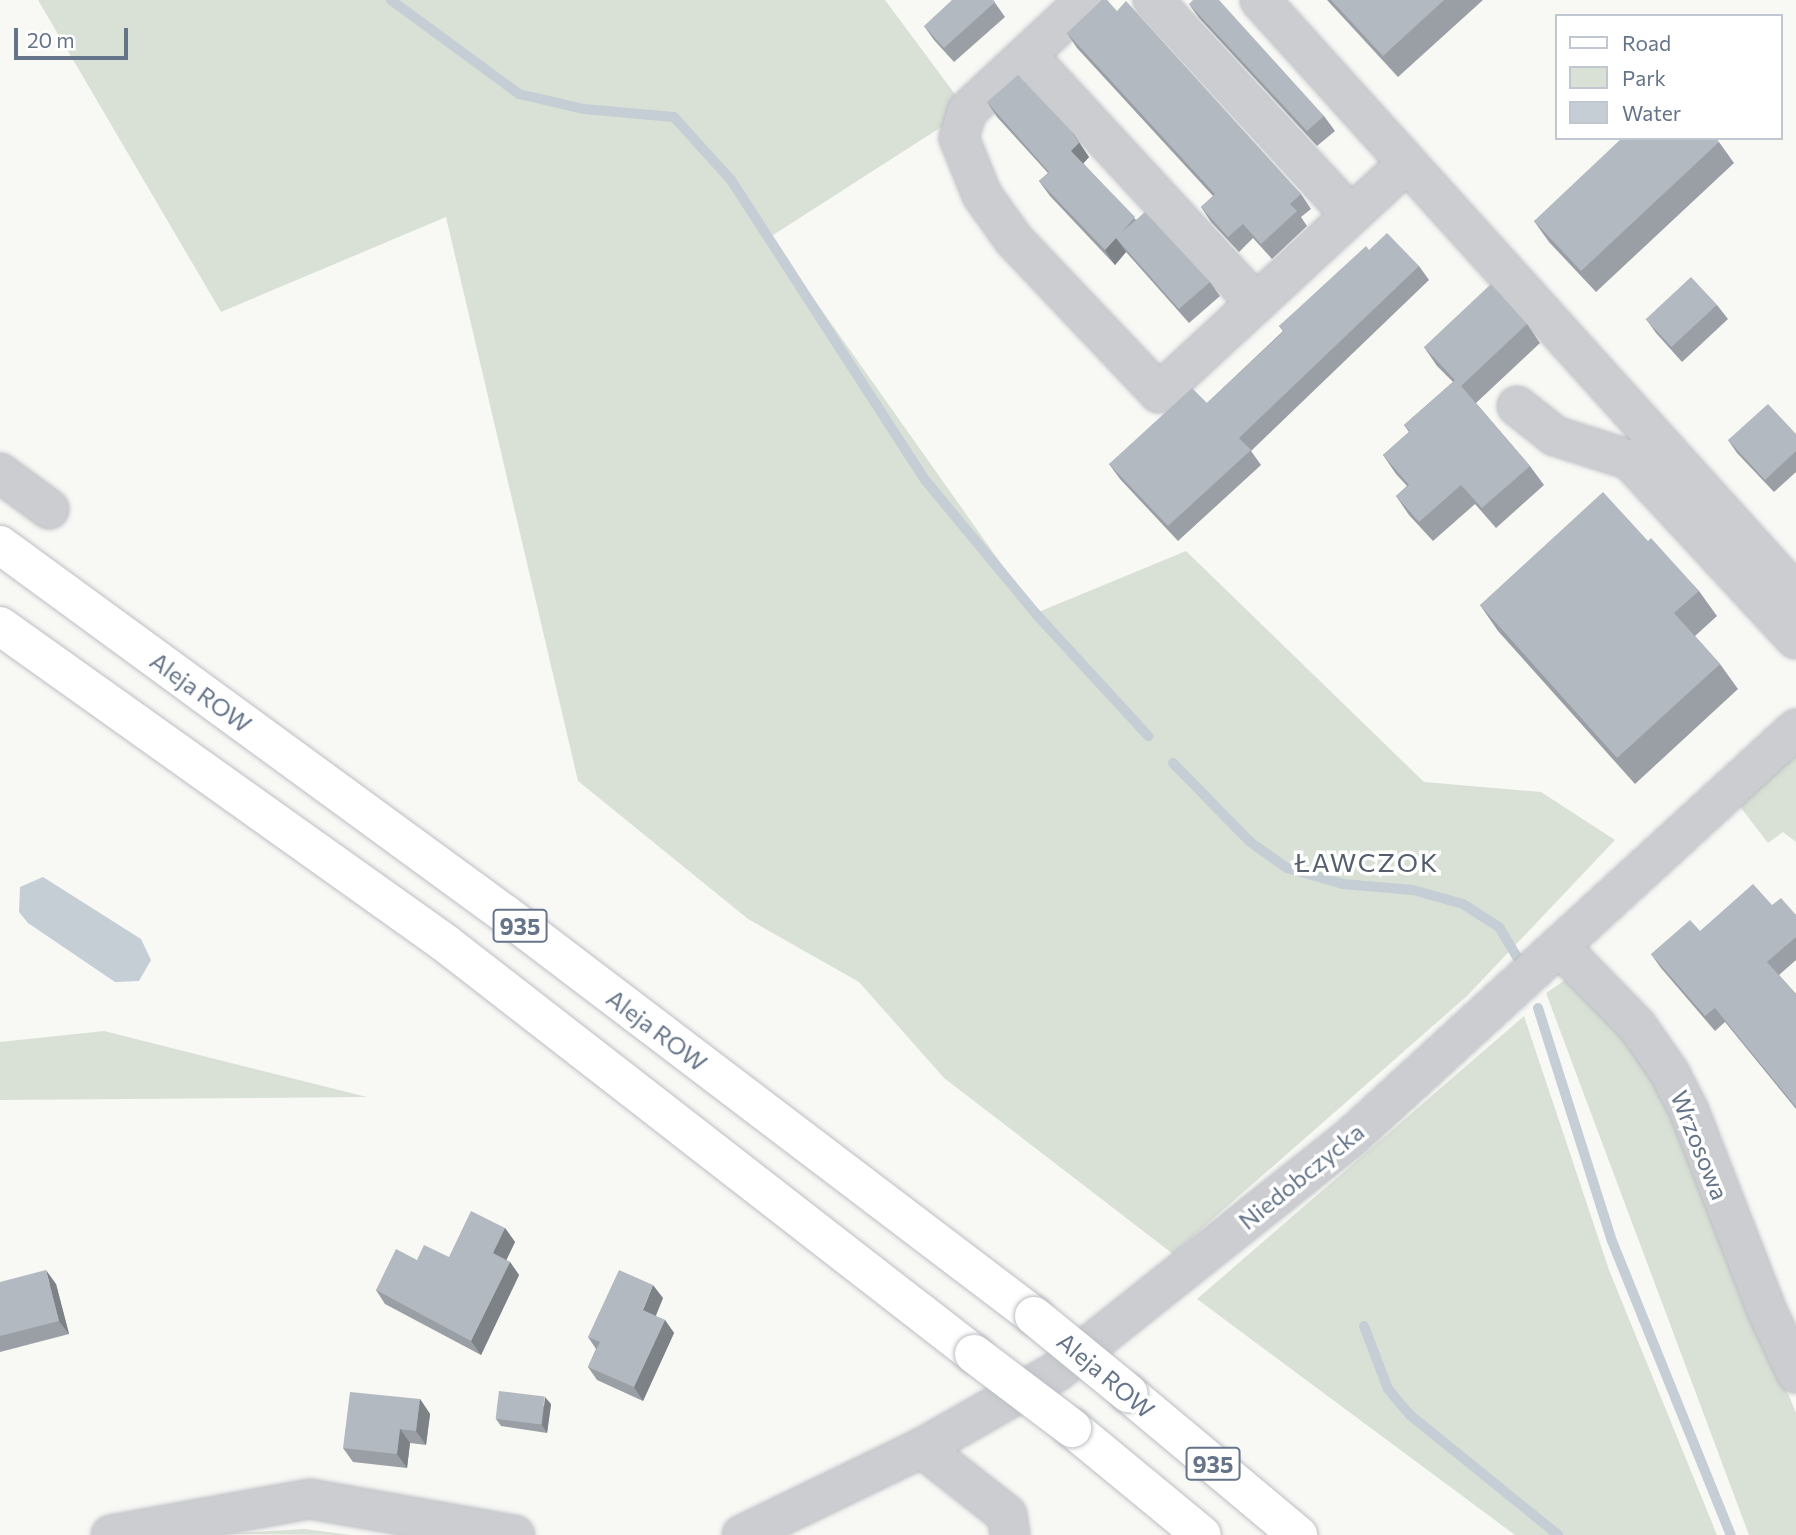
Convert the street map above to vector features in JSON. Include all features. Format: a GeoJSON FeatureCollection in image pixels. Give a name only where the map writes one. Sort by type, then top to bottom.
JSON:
{"type":"FeatureCollection","features":[{"type":"Feature","properties":{"kind":"main road","name":"Aleja ROW"},"geometry":{"type":"LineString","coordinates":[[0,545],[505,914],[1034,1316],[1298,1535]]}},
{"type":"Feature","properties":{"kind":"main road","name":"935"},"geometry":{"type":"LineString","coordinates":[[0,626],[445,943],[1072,1428],[1202,1535]]}},
{"type":"Feature","properties":{"kind":"street"},"geometry":{"type":"LineString","coordinates":[[1086,0],[967,111],[958,138],[982,195],[1031,260],[1159,393],[1407,163]]}},
{"type":"Feature","properties":{"kind":"street"},"geometry":{"type":"LineString","coordinates":[[1153,0],[1351,215]]}},
{"type":"Feature","properties":{"kind":"street"},"geometry":{"type":"LineString","coordinates":[[1260,0],[1796,594]]}},
{"type":"Feature","properties":{"kind":"street"},"geometry":{"type":"LineString","coordinates":[[1027,55],[1256,303]]}},
{"type":"Feature","properties":{"kind":"street"},"geometry":{"type":"LineString","coordinates":[[1517,406],[1555,436],[1630,460],[1796,639]]}},
{"type":"Feature","properties":{"kind":"street"},"geometry":{"type":"LineString","coordinates":[[0,473],[50,509]]}},
{"type":"Feature","properties":{"kind":"street","name":"Niedobczycka"},"geometry":{"type":"LineString","coordinates":[[742,1535],[922,1448],[1056,1372],[1348,1140],[1796,729]]}},
{"type":"Feature","properties":{"kind":"street","name":"Wrzosowa"},"geometry":{"type":"LineString","coordinates":[[1559,946],[1637,1026],[1669,1072],[1796,1373]]}},
{"type":"Feature","properties":{"kind":"street"},"geometry":{"type":"LineString","coordinates":[[922,1448],[1007,1515],[1010,1535]]}},
{"type":"Feature","properties":{"kind":"street"},"geometry":{"type":"LineString","coordinates":[[111,1535],[310,1499],[515,1535]]}},
{"type":"Feature","properties":{"kind":"green space"},"geometry":{"type":"Polygon","coordinates":[[[38,0],[885,0],[957,97],[946,124],[770,237],[1036,613],[1186,551],[1424,782],[1541,792],[1615,840],[1467,996],[1173,1254],[944,1078],[859,982],[748,919],[578,781],[446,217],[221,312],[38,0]]]}},
{"type":"Feature","properties":{"kind":"green space"},"geometry":{"type":"Polygon","coordinates":[[[1796,751],[1796,842],[1783,832],[1768,843],[1738,804],[1796,751]]]}},
{"type":"Feature","properties":{"kind":"green space"},"geometry":{"type":"Polygon","coordinates":[[[1571,976],[1654,1068],[1796,1413],[1796,1535],[1749,1535],[1546,993],[1571,976]]]}},
{"type":"Feature","properties":{"kind":"green space"},"geometry":{"type":"Polygon","coordinates":[[[1524,1016],[1609,1270],[1717,1535],[1515,1535],[1197,1299],[1524,1016]]]}},
{"type":"Feature","properties":{"kind":"green space"},"geometry":{"type":"Polygon","coordinates":[[[104,1031],[367,1097],[0,1100],[0,1042],[104,1031]]]}},
{"type":"Feature","properties":{"kind":"green space"},"geometry":{"type":"Polygon","coordinates":[[[304,1529],[351,1535],[219,1534],[304,1529]]]}},
{"type":"Feature","properties":{"kind":"water"},"geometry":{"type":"Polygon","coordinates":[[[43,877],[141,939],[151,960],[139,981],[115,982],[28,923],[19,912],[20,887],[43,877]]]}},
{"type":"Feature","properties":{"kind":"building"},"geometry":{"type":"Polygon","coordinates":[[[952,0],[995,2],[944,48],[924,26],[952,0]]]}},
{"type":"Feature","properties":{"kind":"building"},"geometry":{"type":"Polygon","coordinates":[[[1102,0],[1107,0],[1117,11],[1126,1],[1301,194],[1290,204],[1297,211],[1261,244],[1243,224],[1228,237],[1201,207],[1215,194],[1067,33],[1102,0]]]}},
{"type":"Feature","properties":{"kind":"building"},"geometry":{"type":"Polygon","coordinates":[[[1193,0],[1219,0],[1324,116],[1307,131],[1189,4],[1193,0]]]}},
{"type":"Feature","properties":{"kind":"building"},"geometry":{"type":"Polygon","coordinates":[[[1331,0],[1444,0],[1383,56],[1331,0]]]}},
{"type":"Feature","properties":{"kind":"building"},"geometry":{"type":"Polygon","coordinates":[[[1018,75],[1073,133],[1079,143],[1071,151],[1135,217],[1122,232],[1145,212],[1210,282],[1179,309],[1116,238],[1105,250],[1039,181],[1049,172],[987,102],[1018,75]]]}},
{"type":"Feature","properties":{"kind":"building"},"geometry":{"type":"Polygon","coordinates":[[[1620,140],[1719,142],[1581,271],[1534,221],[1620,140]]]}},
{"type":"Feature","properties":{"kind":"building"},"geometry":{"type":"Polygon","coordinates":[[[1387,233],[1419,266],[1239,438],[1251,450],[1168,526],[1109,464],[1192,388],[1207,403],[1284,331],[1279,326],[1366,246],[1369,250],[1387,233]]]}},
{"type":"Feature","properties":{"kind":"building"},"geometry":{"type":"Polygon","coordinates":[[[1691,277],[1717,305],[1672,347],[1646,319],[1691,277]]]}},
{"type":"Feature","properties":{"kind":"building"},"geometry":{"type":"Polygon","coordinates":[[[1491,284],[1527,324],[1461,386],[1530,466],[1482,508],[1461,485],[1419,522],[1396,496],[1409,485],[1383,455],[1410,431],[1404,425],[1455,380],[1424,347],[1491,284]]]}},
{"type":"Feature","properties":{"kind":"building"},"geometry":{"type":"Polygon","coordinates":[[[1768,404],[1796,434],[1796,451],[1765,480],[1728,440],[1768,404]]]}},
{"type":"Feature","properties":{"kind":"building"},"geometry":{"type":"Polygon","coordinates":[[[1603,492],[1648,541],[1651,538],[1699,591],[1674,613],[1720,664],[1617,758],[1480,605],[1603,492]]]}},
{"type":"Feature","properties":{"kind":"building"},"geometry":{"type":"Polygon","coordinates":[[[1753,884],[1772,905],[1781,898],[1796,915],[1796,937],[1767,962],[1796,994],[1796,1107],[1715,1008],[1705,1016],[1651,954],[1690,920],[1700,931],[1753,884]]]}},
{"type":"Feature","properties":{"kind":"building"},"geometry":{"type":"Polygon","coordinates":[[[471,1211],[505,1228],[493,1253],[510,1262],[471,1341],[376,1290],[396,1249],[417,1260],[424,1245],[449,1257],[471,1211]]]}},
{"type":"Feature","properties":{"kind":"building"},"geometry":{"type":"Polygon","coordinates":[[[46,1270],[59,1321],[0,1336],[0,1282],[46,1270]]]}},
{"type":"Feature","properties":{"kind":"building"},"geometry":{"type":"Polygon","coordinates":[[[619,1270],[653,1285],[643,1310],[665,1320],[634,1387],[588,1367],[600,1342],[588,1337],[619,1270]]]}},
{"type":"Feature","properties":{"kind":"building"},"geometry":{"type":"Polygon","coordinates":[[[499,1391],[545,1397],[541,1424],[496,1419],[499,1391]]]}},
{"type":"Feature","properties":{"kind":"building"},"geometry":{"type":"Polygon","coordinates":[[[350,1392],[420,1399],[416,1431],[400,1429],[397,1454],[343,1448],[350,1392]]]}},
{"type":"Feature","properties":{"kind":"waterway"},"geometry":{"type":"LineString","coordinates":[[391,0],[519,94],[584,109],[674,117],[731,180],[926,481],[1036,614],[1148,736]]}},
{"type":"Feature","properties":{"kind":"waterway"},"geometry":{"type":"LineString","coordinates":[[1173,763],[1250,842],[1287,868],[1343,884],[1413,890],[1463,904],[1499,927],[1517,957]]}},
{"type":"Feature","properties":{"kind":"waterway"},"geometry":{"type":"LineString","coordinates":[[1538,1008],[1612,1241],[1731,1535]]}},
{"type":"Feature","properties":{"kind":"waterway"},"geometry":{"type":"LineString","coordinates":[[1364,1326],[1388,1389],[1410,1415],[1558,1535]]}},
{"type":"Feature","properties":{"kind":"district","name":"ŁAWCZOK"},"geometry":{"type":"Point","coordinates":[1367,862]}}]}
